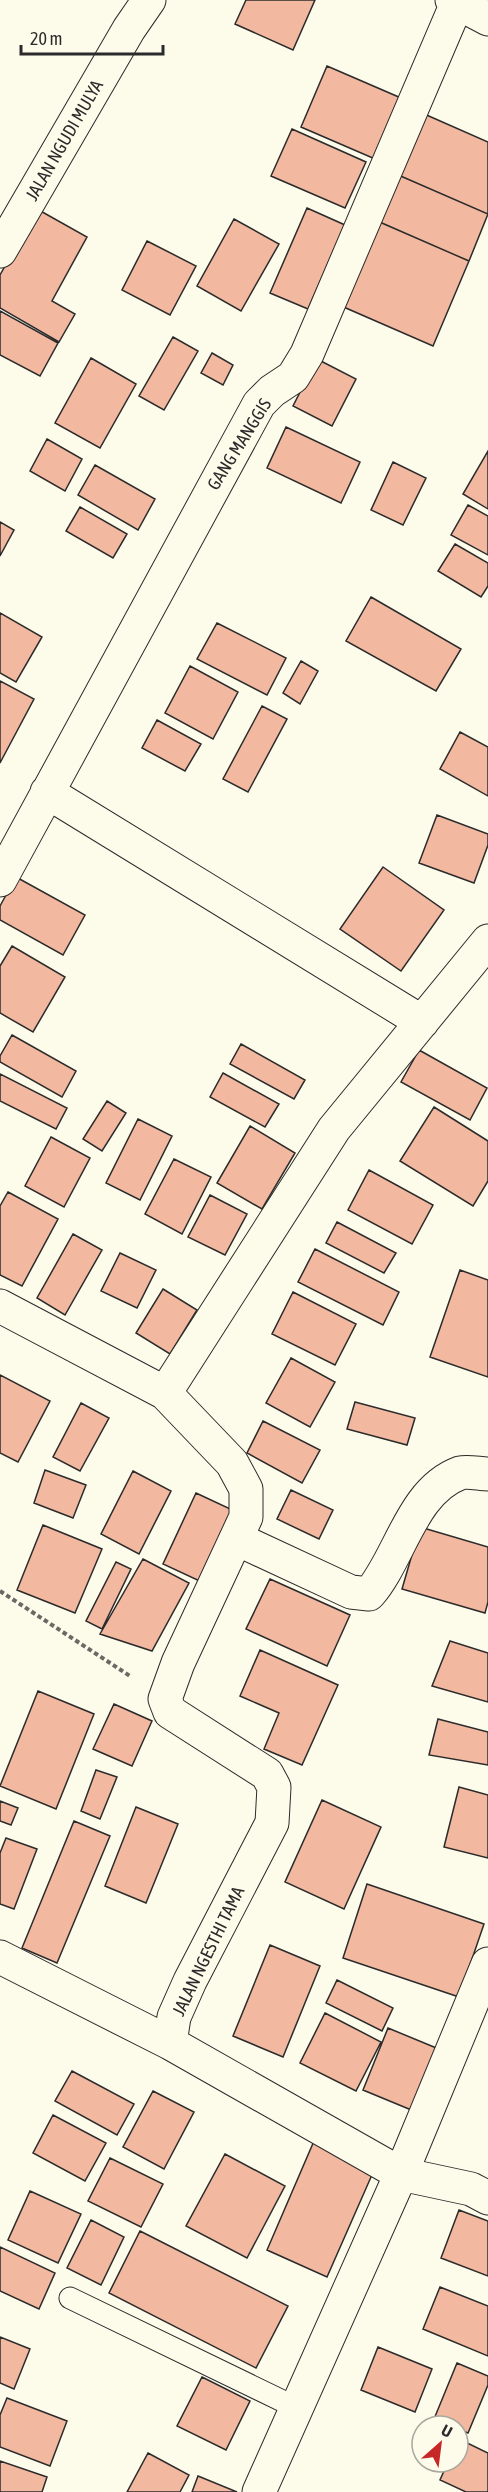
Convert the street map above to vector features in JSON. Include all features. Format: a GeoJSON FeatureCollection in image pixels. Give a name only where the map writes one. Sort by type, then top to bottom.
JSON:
{"type":"FeatureCollection","features":[{"type":"Feature","properties":{"kind":"street","name":"JALAN NGUDI MULYA"},"geometry":{"type":"LineString","coordinates":[[0,250],[129,29],[149,0]]}},
{"type":"Feature","properties":{"kind":"street"},"geometry":{"type":"LineString","coordinates":[[455,1],[488,19]]}},
{"type":"Feature","properties":{"kind":"street","name":"GANG MANGGIS"},"geometry":{"type":"LineString","coordinates":[[0,880],[259,404],[272,391],[293,377],[307,354],[455,1]]}},
{"type":"Feature","properties":{"kind":"street"},"geometry":{"type":"LineString","coordinates":[[47,792],[422,1022]]}},
{"type":"Feature","properties":{"kind":"street"},"geometry":{"type":"LineString","coordinates":[[165,1393],[334,1129],[488,941]]}},
{"type":"Feature","properties":{"kind":"street"},"geometry":{"type":"LineString","coordinates":[[0,1306],[165,1393],[232,1463],[246,1489],[246,1517],[178,1663],[165,1699]]}},
{"type":"Feature","properties":{"kind":"street"},"geometry":{"type":"LineString","coordinates":[[237,1539],[351,1592],[369,1594],[381,1581],[416,1512],[440,1486],[461,1473],[488,1474]]}},
{"type":"Feature","properties":{"kind":"street","name":"JALAN NGESTHI TAMA"},"geometry":{"type":"LineString","coordinates":[[165,1699],[170,1712],[267,1774],[274,1787],[272,1823],[190,1981],[174,2017],[170,2043]]}},
{"type":"Feature","properties":{"kind":"street"},"geometry":{"type":"LineString","coordinates":[[0,1957],[170,2043],[401,2174],[463,2187],[488,2198]]}},
{"type":"Feature","properties":{"kind":"street"},"geometry":{"type":"LineString","coordinates":[[259,2492],[401,2174],[488,1964]]}},
{"type":"Feature","properties":{"kind":"lane"},"geometry":{"type":"LineString","coordinates":[[70,2298],[297,2408]]}},
{"type":"Feature","properties":{"kind":"path"},"geometry":{"type":"LineString","coordinates":[[0,1591],[165,1699]]}},
{"type":"Feature","properties":{"kind":"building"},"geometry":{"type":"Polygon","coordinates":[[[246,0],[315,0],[293,50],[235,24],[246,0]]]}},
{"type":"Feature","properties":{"kind":"building"},"geometry":{"type":"Polygon","coordinates":[[[327,66],[401,98],[375,159],[301,127],[327,66]]]}},
{"type":"Feature","properties":{"kind":"building"},"geometry":{"type":"Polygon","coordinates":[[[422,113],[488,142],[488,214],[396,174],[422,113]]]}},
{"type":"Feature","properties":{"kind":"building"},"geometry":{"type":"Polygon","coordinates":[[[292,129],[366,162],[345,208],[271,176],[292,129]]]}},
{"type":"Feature","properties":{"kind":"building"},"geometry":{"type":"Polygon","coordinates":[[[396,174],[488,214],[469,261],[375,220],[396,174]]]}},
{"type":"Feature","properties":{"kind":"building"},"geometry":{"type":"Polygon","coordinates":[[[307,208],[345,225],[308,309],[270,293],[307,208]]]}},
{"type":"Feature","properties":{"kind":"building"},"geometry":{"type":"Polygon","coordinates":[[[37,209],[87,237],[52,301],[75,314],[59,342],[0,308],[0,275],[37,209]]]}},
{"type":"Feature","properties":{"kind":"building"},"geometry":{"type":"Polygon","coordinates":[[[234,219],[279,244],[241,311],[197,286],[234,219]]]}},
{"type":"Feature","properties":{"kind":"building"},"geometry":{"type":"Polygon","coordinates":[[[375,220],[469,261],[433,346],[339,305],[375,220]]]}},
{"type":"Feature","properties":{"kind":"building"},"geometry":{"type":"Polygon","coordinates":[[[147,241],[196,266],[170,315],[122,290],[147,241]]]}},
{"type":"Feature","properties":{"kind":"building"},"geometry":{"type":"Polygon","coordinates":[[[0,311],[58,343],[40,376],[0,355],[0,311]]]}},
{"type":"Feature","properties":{"kind":"building"},"geometry":{"type":"Polygon","coordinates":[[[173,337],[198,351],[164,410],[139,396],[173,337]]]}},
{"type":"Feature","properties":{"kind":"building"},"geometry":{"type":"Polygon","coordinates":[[[212,353],[233,365],[223,385],[201,373],[212,353]]]}},
{"type":"Feature","properties":{"kind":"building"},"geometry":{"type":"Polygon","coordinates":[[[91,358],[136,384],[100,448],[55,423],[91,358]]]}},
{"type":"Feature","properties":{"kind":"building"},"geometry":{"type":"Polygon","coordinates":[[[317,359],[356,379],[332,426],[293,406],[317,359]]]}},
{"type":"Feature","properties":{"kind":"building"},"geometry":{"type":"Polygon","coordinates":[[[286,427],[360,462],[341,503],[267,468],[286,427]]]}},
{"type":"Feature","properties":{"kind":"building"},"geometry":{"type":"Polygon","coordinates":[[[47,439],[82,459],[65,491],[30,471],[47,439]]]}},
{"type":"Feature","properties":{"kind":"building"},"geometry":{"type":"Polygon","coordinates":[[[488,451],[488,509],[463,494],[488,451]]]}},
{"type":"Feature","properties":{"kind":"building"},"geometry":{"type":"Polygon","coordinates":[[[393,462],[426,478],[403,525],[371,510],[393,462]]]}},
{"type":"Feature","properties":{"kind":"building"},"geometry":{"type":"Polygon","coordinates":[[[95,465],[155,499],[138,530],[78,495],[95,465]]]}},
{"type":"Feature","properties":{"kind":"building"},"geometry":{"type":"Polygon","coordinates":[[[468,505],[488,516],[488,555],[451,535],[468,505]]]}},
{"type":"Feature","properties":{"kind":"building"},"geometry":{"type":"Polygon","coordinates":[[[80,507],[127,534],[113,558],[66,531],[80,507]]]}},
{"type":"Feature","properties":{"kind":"building"},"geometry":{"type":"Polygon","coordinates":[[[0,522],[14,530],[0,556],[0,522]]]}},
{"type":"Feature","properties":{"kind":"building"},"geometry":{"type":"Polygon","coordinates":[[[455,544],[488,563],[488,586],[481,597],[438,571],[455,544]]]}},
{"type":"Feature","properties":{"kind":"building"},"geometry":{"type":"Polygon","coordinates":[[[371,597],[461,649],[436,691],[346,641],[371,597]]]}},
{"type":"Feature","properties":{"kind":"building"},"geometry":{"type":"Polygon","coordinates":[[[0,613],[42,637],[16,682],[0,673],[0,613]]]}},
{"type":"Feature","properties":{"kind":"building"},"geometry":{"type":"Polygon","coordinates":[[[217,623],[286,658],[267,695],[197,659],[217,623]]]}},
{"type":"Feature","properties":{"kind":"building"},"geometry":{"type":"Polygon","coordinates":[[[301,661],[318,671],[300,704],[283,693],[301,661]]]}},
{"type":"Feature","properties":{"kind":"building"},"geometry":{"type":"Polygon","coordinates":[[[190,666],[238,692],[213,739],[165,713],[190,666]]]}},
{"type":"Feature","properties":{"kind":"building"},"geometry":{"type":"Polygon","coordinates":[[[0,681],[34,699],[0,763],[0,681]]]}},
{"type":"Feature","properties":{"kind":"building"},"geometry":{"type":"Polygon","coordinates":[[[262,706],[287,719],[248,792],[223,779],[262,706]]]}},
{"type":"Feature","properties":{"kind":"building"},"geometry":{"type":"Polygon","coordinates":[[[157,720],[201,744],[185,771],[142,748],[157,720]]]}},
{"type":"Feature","properties":{"kind":"building"},"geometry":{"type":"Polygon","coordinates":[[[460,732],[488,747],[488,796],[440,769],[460,732]]]}},
{"type":"Feature","properties":{"kind":"building"},"geometry":{"type":"Polygon","coordinates":[[[437,815],[488,834],[488,845],[474,883],[419,863],[437,815]]]}},
{"type":"Feature","properties":{"kind":"building"},"geometry":{"type":"Polygon","coordinates":[[[383,867],[444,910],[401,971],[340,929],[383,867]]]}},
{"type":"Feature","properties":{"kind":"building"},"geometry":{"type":"Polygon","coordinates":[[[16,877],[85,915],[63,955],[0,920],[0,906],[16,877]]]}},
{"type":"Feature","properties":{"kind":"building"},"geometry":{"type":"Polygon","coordinates":[[[12,946],[65,977],[33,1032],[0,1013],[0,966],[12,946]]]}},
{"type":"Feature","properties":{"kind":"building"},"geometry":{"type":"Polygon","coordinates":[[[12,1035],[76,1071],[62,1097],[0,1062],[0,1056],[12,1035]]]}},
{"type":"Feature","properties":{"kind":"building"},"geometry":{"type":"Polygon","coordinates":[[[241,1044],[305,1080],[294,1099],[230,1064],[241,1044]]]}},
{"type":"Feature","properties":{"kind":"building"},"geometry":{"type":"Polygon","coordinates":[[[419,1050],[487,1088],[470,1120],[401,1082],[419,1050]]]}},
{"type":"Feature","properties":{"kind":"building"},"geometry":{"type":"Polygon","coordinates":[[[223,1073],[279,1104],[265,1127],[210,1097],[223,1073]]]}},
{"type":"Feature","properties":{"kind":"building"},"geometry":{"type":"Polygon","coordinates":[[[0,1074],[67,1108],[56,1129],[0,1101],[0,1074]]]}},
{"type":"Feature","properties":{"kind":"building"},"geometry":{"type":"Polygon","coordinates":[[[107,1101],[126,1113],[102,1151],[83,1139],[107,1101]]]}},
{"type":"Feature","properties":{"kind":"building"},"geometry":{"type":"Polygon","coordinates":[[[434,1107],[488,1141],[488,1181],[473,1206],[400,1161],[434,1107]]]}},
{"type":"Feature","properties":{"kind":"building"},"geometry":{"type":"Polygon","coordinates":[[[138,1119],[172,1136],[140,1200],[106,1183],[138,1119]]]}},
{"type":"Feature","properties":{"kind":"building"},"geometry":{"type":"Polygon","coordinates":[[[250,1126],[295,1153],[262,1209],[217,1183],[250,1126]]]}},
{"type":"Feature","properties":{"kind":"building"},"geometry":{"type":"Polygon","coordinates":[[[51,1137],[90,1158],[64,1207],[25,1186],[51,1137]]]}},
{"type":"Feature","properties":{"kind":"building"},"geometry":{"type":"Polygon","coordinates":[[[174,1159],[211,1177],[182,1234],[145,1214],[174,1159]]]}},
{"type":"Feature","properties":{"kind":"building"},"geometry":{"type":"Polygon","coordinates":[[[369,1170],[433,1205],[412,1244],[348,1210],[369,1170]]]}},
{"type":"Feature","properties":{"kind":"building"},"geometry":{"type":"Polygon","coordinates":[[[8,1192],[58,1219],[22,1286],[0,1275],[0,1206],[8,1192]]]}},
{"type":"Feature","properties":{"kind":"building"},"geometry":{"type":"Polygon","coordinates":[[[210,1195],[247,1214],[225,1255],[188,1237],[210,1195]]]}},
{"type":"Feature","properties":{"kind":"building"},"geometry":{"type":"Polygon","coordinates":[[[337,1222],[396,1253],[384,1273],[326,1243],[337,1222]]]}},
{"type":"Feature","properties":{"kind":"building"},"geometry":{"type":"Polygon","coordinates":[[[73,1234],[102,1250],[65,1315],[37,1298],[73,1234]]]}},
{"type":"Feature","properties":{"kind":"building"},"geometry":{"type":"Polygon","coordinates":[[[315,1249],[399,1292],[383,1325],[298,1282],[315,1249]]]}},
{"type":"Feature","properties":{"kind":"building"},"geometry":{"type":"Polygon","coordinates":[[[120,1253],[156,1270],[137,1308],[101,1291],[120,1253]]]}},
{"type":"Feature","properties":{"kind":"building"},"geometry":{"type":"Polygon","coordinates":[[[460,1270],[488,1280],[488,1377],[430,1357],[460,1270]]]}},
{"type":"Feature","properties":{"kind":"building"},"geometry":{"type":"Polygon","coordinates":[[[163,1289],[197,1310],[170,1354],[136,1333],[163,1289]]]}},
{"type":"Feature","properties":{"kind":"building"},"geometry":{"type":"Polygon","coordinates":[[[293,1292],[356,1324],[335,1365],[272,1334],[293,1292]]]}},
{"type":"Feature","properties":{"kind":"building"},"geometry":{"type":"Polygon","coordinates":[[[291,1358],[335,1382],[310,1427],[266,1403],[291,1358]]]}},
{"type":"Feature","properties":{"kind":"building"},"geometry":{"type":"Polygon","coordinates":[[[0,1375],[50,1401],[18,1462],[0,1453],[0,1375]]]}},
{"type":"Feature","properties":{"kind":"building"},"geometry":{"type":"Polygon","coordinates":[[[355,1402],[415,1418],[407,1445],[347,1429],[355,1402]]]}},
{"type":"Feature","properties":{"kind":"building"},"geometry":{"type":"Polygon","coordinates":[[[81,1403],[109,1418],[80,1471],[53,1457],[81,1403]]]}},
{"type":"Feature","properties":{"kind":"building"},"geometry":{"type":"Polygon","coordinates":[[[263,1421],[320,1450],[302,1483],[247,1453],[263,1421]]]}},
{"type":"Feature","properties":{"kind":"building"},"geometry":{"type":"Polygon","coordinates":[[[45,1470],[86,1485],[73,1518],[34,1503],[45,1470]]]}},
{"type":"Feature","properties":{"kind":"building"},"geometry":{"type":"Polygon","coordinates":[[[133,1471],[171,1491],[139,1554],[101,1534],[133,1471]]]}},
{"type":"Feature","properties":{"kind":"building"},"geometry":{"type":"Polygon","coordinates":[[[291,1490],[333,1510],[319,1539],[277,1519],[291,1490]]]}},
{"type":"Feature","properties":{"kind":"building"},"geometry":{"type":"Polygon","coordinates":[[[196,1493],[239,1513],[206,1584],[163,1564],[196,1493]]]}},
{"type":"Feature","properties":{"kind":"building"},"geometry":{"type":"Polygon","coordinates":[[[43,1525],[102,1549],[75,1613],[17,1590],[43,1525]]]}},
{"type":"Feature","properties":{"kind":"building"},"geometry":{"type":"Polygon","coordinates":[[[420,1527],[488,1547],[488,1602],[485,1613],[402,1589],[420,1527]]]}},
{"type":"Feature","properties":{"kind":"building"},"geometry":{"type":"Polygon","coordinates":[[[143,1559],[189,1583],[152,1651],[100,1634],[143,1559]]]}},
{"type":"Feature","properties":{"kind":"building"},"geometry":{"type":"Polygon","coordinates":[[[116,1562],[131,1569],[102,1629],[86,1621],[116,1562]]]}},
{"type":"Feature","properties":{"kind":"building"},"geometry":{"type":"Polygon","coordinates":[[[270,1579],[350,1615],[327,1666],[246,1629],[270,1579]]]}},
{"type":"Feature","properties":{"kind":"building"},"geometry":{"type":"Polygon","coordinates":[[[450,1641],[488,1653],[488,1702],[432,1686],[450,1641]]]}},
{"type":"Feature","properties":{"kind":"building"},"geometry":{"type":"Polygon","coordinates":[[[260,1650],[338,1685],[302,1765],[264,1749],[279,1713],[240,1696],[260,1650]]]}},
{"type":"Feature","properties":{"kind":"building"},"geometry":{"type":"Polygon","coordinates":[[[38,1691],[94,1714],[56,1809],[0,1786],[38,1691]]]}},
{"type":"Feature","properties":{"kind":"building"},"geometry":{"type":"Polygon","coordinates":[[[114,1704],[152,1721],[132,1766],[93,1749],[114,1704]]]}},
{"type":"Feature","properties":{"kind":"building"},"geometry":{"type":"Polygon","coordinates":[[[438,1719],[488,1732],[488,1765],[429,1755],[438,1719]]]}},
{"type":"Feature","properties":{"kind":"building"},"geometry":{"type":"Polygon","coordinates":[[[96,1770],[117,1777],[100,1819],[81,1811],[96,1770]]]}},
{"type":"Feature","properties":{"kind":"building"},"geometry":{"type":"Polygon","coordinates":[[[459,1787],[488,1795],[488,1858],[444,1847],[459,1787]]]}},
{"type":"Feature","properties":{"kind":"building"},"geometry":{"type":"Polygon","coordinates":[[[322,1800],[381,1827],[344,1909],[285,1882],[322,1800]]]}},
{"type":"Feature","properties":{"kind":"building"},"geometry":{"type":"Polygon","coordinates":[[[0,1801],[18,1808],[11,1825],[0,1821],[0,1801]]]}},
{"type":"Feature","properties":{"kind":"building"},"geometry":{"type":"Polygon","coordinates":[[[136,1807],[178,1824],[146,1903],[105,1886],[136,1807]]]}},
{"type":"Feature","properties":{"kind":"building"},"geometry":{"type":"Polygon","coordinates":[[[74,1821],[110,1836],[57,1963],[22,1948],[74,1821]]]}},
{"type":"Feature","properties":{"kind":"building"},"geometry":{"type":"Polygon","coordinates":[[[6,1838],[37,1849],[14,1909],[0,1904],[0,1853],[6,1838]]]}},
{"type":"Feature","properties":{"kind":"building"},"geometry":{"type":"Polygon","coordinates":[[[367,1884],[484,1924],[459,1997],[343,1958],[367,1884]]]}},
{"type":"Feature","properties":{"kind":"building"},"geometry":{"type":"Polygon","coordinates":[[[270,1945],[320,1966],[283,2057],[233,2036],[270,1945]]]}},
{"type":"Feature","properties":{"kind":"building"},"geometry":{"type":"Polygon","coordinates":[[[337,1980],[393,2008],[382,2031],[326,2003],[337,1980]]]}},
{"type":"Feature","properties":{"kind":"building"},"geometry":{"type":"Polygon","coordinates":[[[325,2013],[381,2042],[356,2091],[300,2063],[325,2013]]]}},
{"type":"Feature","properties":{"kind":"building"},"geometry":{"type":"Polygon","coordinates":[[[388,2028],[446,2052],[421,2114],[363,2090],[388,2028]]]}},
{"type":"Feature","properties":{"kind":"building"},"geometry":{"type":"Polygon","coordinates":[[[72,2071],[134,2104],[117,2135],[55,2101],[72,2071]]]}},
{"type":"Feature","properties":{"kind":"building"},"geometry":{"type":"Polygon","coordinates":[[[153,2091],[194,2112],[164,2169],[123,2147],[153,2091]]]}},
{"type":"Feature","properties":{"kind":"building"},"geometry":{"type":"Polygon","coordinates":[[[53,2115],[106,2143],[85,2181],[33,2153],[53,2115]]]}},
{"type":"Feature","properties":{"kind":"building"},"geometry":{"type":"Polygon","coordinates":[[[314,2141],[375,2168],[327,2277],[267,2250],[314,2141]]]}},
{"type":"Feature","properties":{"kind":"building"},"geometry":{"type":"Polygon","coordinates":[[[225,2154],[285,2186],[247,2258],[186,2226],[225,2154]]]}},
{"type":"Feature","properties":{"kind":"building"},"geometry":{"type":"Polygon","coordinates":[[[110,2158],[163,2184],[141,2227],[88,2201],[110,2158]]]}},
{"type":"Feature","properties":{"kind":"building"},"geometry":{"type":"Polygon","coordinates":[[[30,2191],[81,2214],[58,2263],[8,2240],[30,2191]]]}},
{"type":"Feature","properties":{"kind":"building"},"geometry":{"type":"Polygon","coordinates":[[[459,2210],[488,2221],[488,2276],[441,2258],[459,2210]]]}},
{"type":"Feature","properties":{"kind":"building"},"geometry":{"type":"Polygon","coordinates":[[[91,2220],[124,2237],[101,2285],[67,2268],[91,2220]]]}},
{"type":"Feature","properties":{"kind":"building"},"geometry":{"type":"Polygon","coordinates":[[[140,2231],[288,2306],[256,2368],[109,2293],[140,2231]]]}},
{"type":"Feature","properties":{"kind":"building"},"geometry":{"type":"Polygon","coordinates":[[[0,2247],[55,2273],[39,2309],[0,2291],[0,2247]]]}},
{"type":"Feature","properties":{"kind":"building"},"geometry":{"type":"Polygon","coordinates":[[[440,2287],[488,2306],[488,2356],[423,2329],[440,2287]]]}},
{"type":"Feature","properties":{"kind":"building"},"geometry":{"type":"Polygon","coordinates":[[[0,2337],[30,2349],[14,2389],[0,2383],[0,2337]]]}},
{"type":"Feature","properties":{"kind":"building"},"geometry":{"type":"Polygon","coordinates":[[[378,2347],[432,2369],[415,2412],[361,2390],[378,2347]]]}},
{"type":"Feature","properties":{"kind":"building"},"geometry":{"type":"Polygon","coordinates":[[[457,2363],[488,2376],[488,2385],[470,2428],[470,2414],[436,2414],[457,2363]]]}},
{"type":"Feature","properties":{"kind":"building"},"geometry":{"type":"Polygon","coordinates":[[[202,2377],[250,2401],[226,2450],[177,2426],[202,2377]]]}},
{"type":"Feature","properties":{"kind":"building"},"geometry":{"type":"Polygon","coordinates":[[[7,2398],[67,2421],[50,2466],[0,2447],[0,2415],[7,2398]]]}},
{"type":"Feature","properties":{"kind":"building"},"geometry":{"type":"Polygon","coordinates":[[[470,2444],[488,2453],[488,2492],[466,2492],[440,2480],[443,2474],[470,2474],[470,2444]]]}},
{"type":"Feature","properties":{"kind":"building"},"geometry":{"type":"Polygon","coordinates":[[[148,2453],[189,2475],[180,2492],[127,2492],[148,2453]]]}},
{"type":"Feature","properties":{"kind":"building"},"geometry":{"type":"Polygon","coordinates":[[[0,2461],[47,2477],[42,2492],[0,2492],[0,2461]]]}},
{"type":"Feature","properties":{"kind":"building"},"geometry":{"type":"Polygon","coordinates":[[[198,2476],[237,2492],[192,2492],[198,2476]]]}}]}
